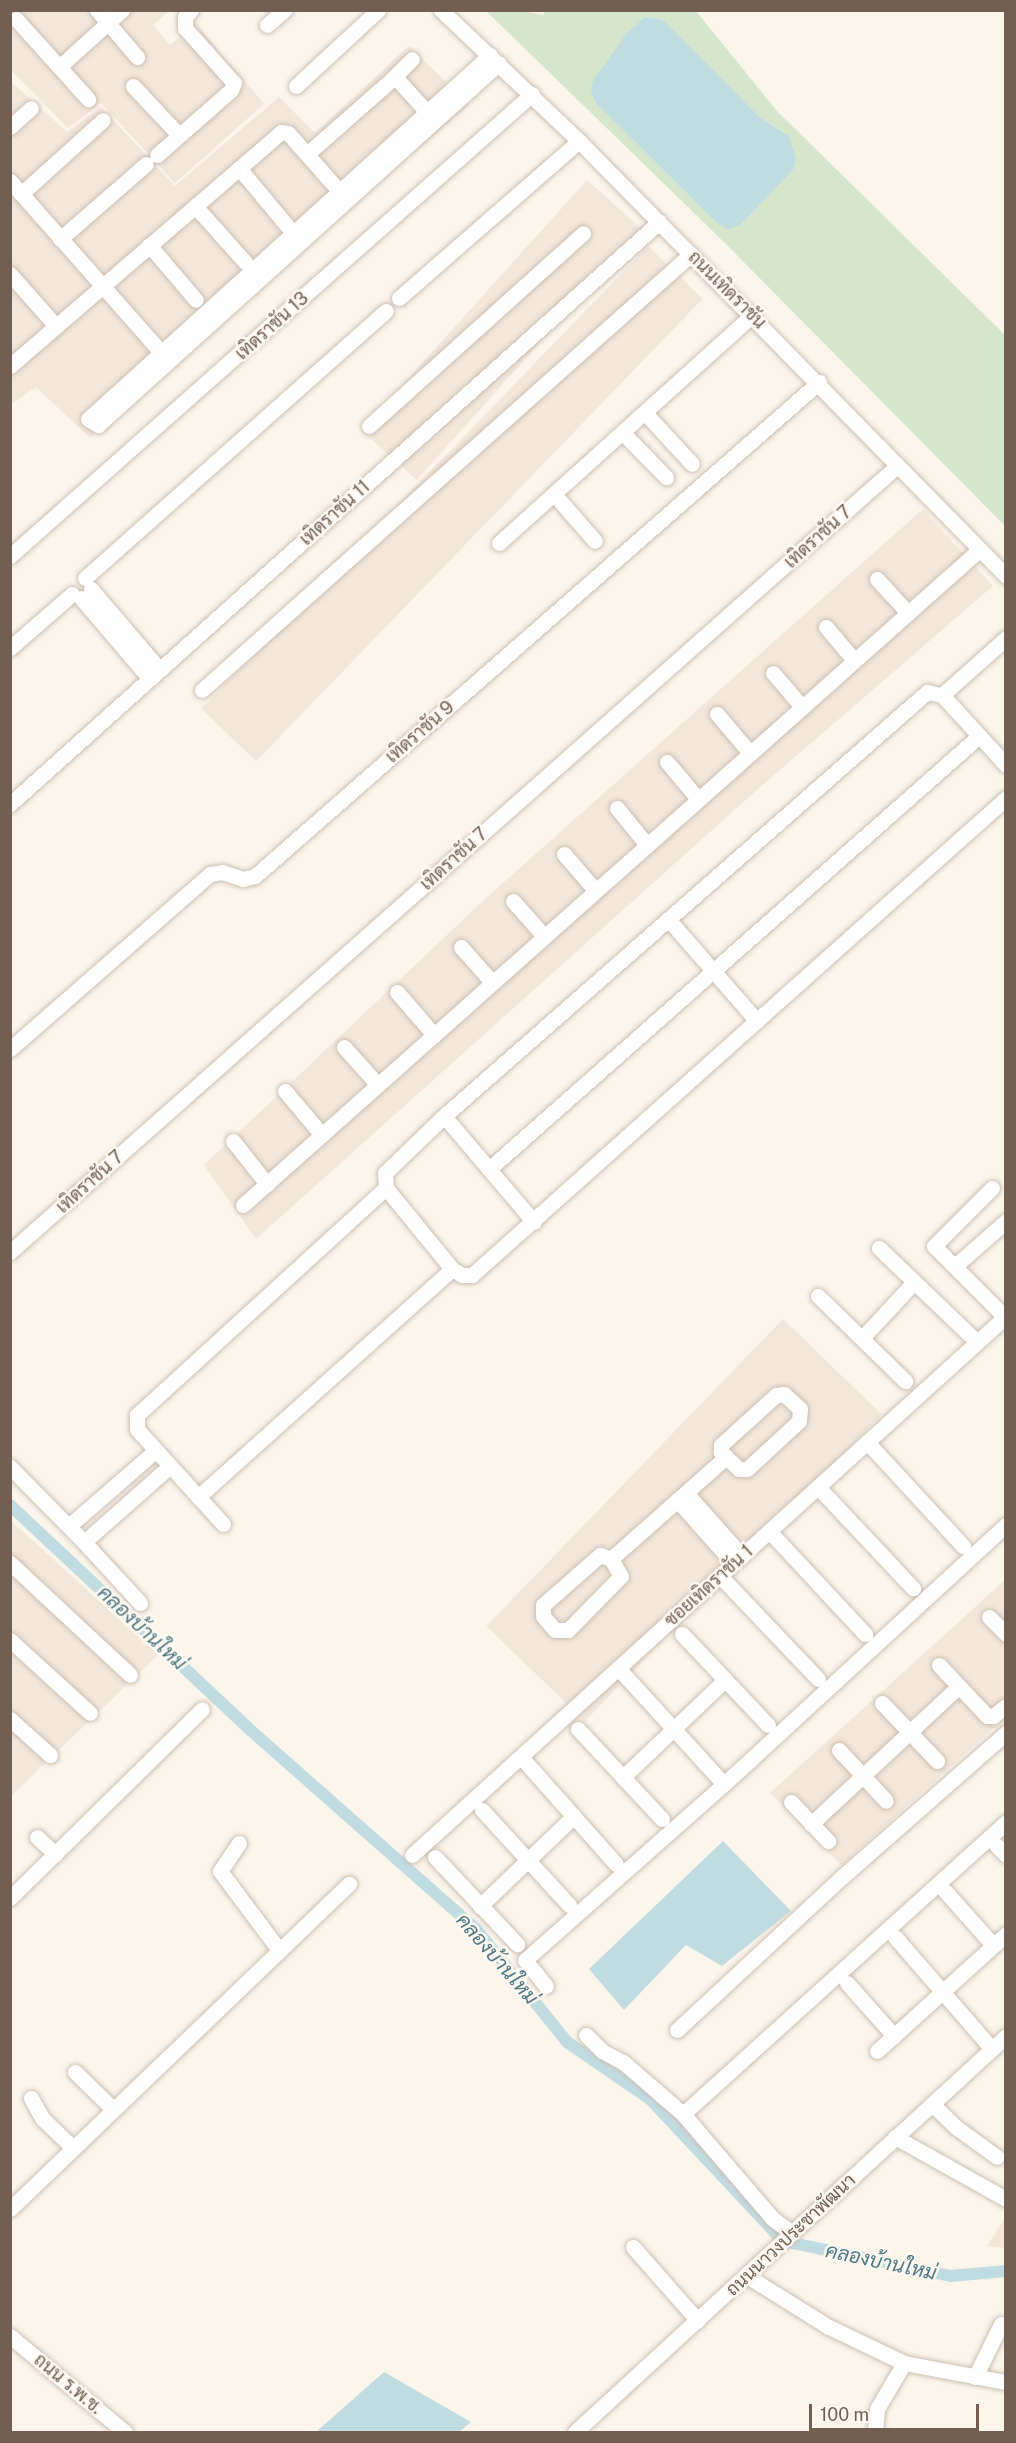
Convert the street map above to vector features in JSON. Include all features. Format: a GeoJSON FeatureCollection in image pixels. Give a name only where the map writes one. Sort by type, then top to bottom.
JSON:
{"type":"FeatureCollection","features":[{"type":"Feature","properties":{"kind":"street"},"geometry":{"type":"LineString","coordinates":[[97,10],[137,57]]}},
{"type":"Feature","properties":{"kind":"street"},"geometry":{"type":"LineString","coordinates":[[59,67],[122,10]]}},
{"type":"Feature","properties":{"kind":"street"},"geometry":{"type":"LineString","coordinates":[[60,239],[231,90],[234,83],[185,28],[185,17],[192,10]]}},
{"type":"Feature","properties":{"kind":"street"},"geometry":{"type":"LineString","coordinates":[[267,25],[284,10]]}},
{"type":"Feature","properties":{"kind":"street"},"geometry":{"type":"LineString","coordinates":[[296,86],[378,10]]}},
{"type":"Feature","properties":{"kind":"street","name":"ถนนเทิดราชัน"},"geometry":{"type":"LineString","coordinates":[[441,10],[532,94],[692,254],[819,382],[897,466],[1005,576]]}},
{"type":"Feature","properties":{"kind":"street"},"geometry":{"type":"LineString","coordinates":[[16,19],[88,99]]}},
{"type":"Feature","properties":{"kind":"street"},"geometry":{"type":"LineString","coordinates":[[307,154],[412,59]]}},
{"type":"Feature","properties":{"kind":"street"},"geometry":{"type":"LineString","coordinates":[[164,357],[88,417],[94,425],[164,357],[494,59]]}},
{"type":"Feature","properties":{"kind":"street"},"geometry":{"type":"LineString","coordinates":[[392,79],[397,79],[432,117]]}},
{"type":"Feature","properties":{"kind":"street"},"geometry":{"type":"LineString","coordinates":[[133,86],[179,135]]}},
{"type":"Feature","properties":{"kind":"street","name":"เทิดราชัน 13"},"geometry":{"type":"LineString","coordinates":[[10,556],[532,94]]}},
{"type":"Feature","properties":{"kind":"street"},"geometry":{"type":"LineString","coordinates":[[10,127],[31,108]]}},
{"type":"Feature","properties":{"kind":"street"},"geometry":{"type":"LineString","coordinates":[[21,194],[103,120]]}},
{"type":"Feature","properties":{"kind":"street"},"geometry":{"type":"LineString","coordinates":[[10,366],[281,132],[288,133],[333,184]]}},
{"type":"Feature","properties":{"kind":"street"},"geometry":{"type":"LineString","coordinates":[[399,298],[579,141]]}},
{"type":"Feature","properties":{"kind":"street"},"geometry":{"type":"LineString","coordinates":[[239,168],[288,227]]}},
{"type":"Feature","properties":{"kind":"street"},"geometry":{"type":"LineString","coordinates":[[10,182],[164,357]]}},
{"type":"Feature","properties":{"kind":"street"},"geometry":{"type":"LineString","coordinates":[[195,206],[245,262]]}},
{"type":"Feature","properties":{"kind":"street","name":"เทิดราชัน 11"},"geometry":{"type":"LineString","coordinates":[[10,804],[659,222]]}},
{"type":"Feature","properties":{"kind":"street"},"geometry":{"type":"LineString","coordinates":[[369,426],[583,233]]}},
{"type":"Feature","properties":{"kind":"street"},"geometry":{"type":"LineString","coordinates":[[149,245],[196,300]]}},
{"type":"Feature","properties":{"kind":"street"},"geometry":{"type":"LineString","coordinates":[[202,690],[692,254]]}},
{"type":"Feature","properties":{"kind":"street"},"geometry":{"type":"LineString","coordinates":[[10,274],[56,326]]}},
{"type":"Feature","properties":{"kind":"street"},"geometry":{"type":"LineString","coordinates":[[10,648],[82,590],[386,311]]}},
{"type":"Feature","properties":{"kind":"street"},"geometry":{"type":"LineString","coordinates":[[499,543],[752,315]]}},
{"type":"Feature","properties":{"kind":"street","name":"เทิดราชัน 9"},"geometry":{"type":"LineString","coordinates":[[10,1049],[210,874],[222,872],[243,879],[255,876],[819,382]]}},
{"type":"Feature","properties":{"kind":"street"},"geometry":{"type":"LineString","coordinates":[[645,413],[692,464]]}},
{"type":"Feature","properties":{"kind":"street"},"geometry":{"type":"LineString","coordinates":[[623,433],[666,477]]}},
{"type":"Feature","properties":{"kind":"street","name":"เทิดราชัน 7"},"geometry":{"type":"LineString","coordinates":[[10,1252],[897,466]]}},
{"type":"Feature","properties":{"kind":"street"},"geometry":{"type":"LineString","coordinates":[[554,494],[595,541]]}},
{"type":"Feature","properties":{"kind":"street"},"geometry":{"type":"LineString","coordinates":[[243,1205],[979,550]]}},
{"type":"Feature","properties":{"kind":"street"},"geometry":{"type":"LineString","coordinates":[[877,579],[908,612]]}},
{"type":"Feature","properties":{"kind":"street"},"geometry":{"type":"LineString","coordinates":[[82,590],[155,675]]}},
{"type":"Feature","properties":{"kind":"street"},"geometry":{"type":"LineString","coordinates":[[826,627],[854,660]]}},
{"type":"Feature","properties":{"kind":"street"},"geometry":{"type":"LineString","coordinates":[[942,695],[1005,638]]}},
{"type":"Feature","properties":{"kind":"street"},"geometry":{"type":"LineString","coordinates":[[773,673],[802,707]]}},
{"type":"Feature","properties":{"kind":"street"},"geometry":{"type":"LineString","coordinates":[[1005,765],[942,695],[927,692],[444,1116],[385,1173],[386,1188],[452,1269],[462,1275],[472,1275],[534,1222],[1005,798]]}},
{"type":"Feature","properties":{"kind":"street"},"geometry":{"type":"LineString","coordinates":[[717,714],[750,753]]}},
{"type":"Feature","properties":{"kind":"street"},"geometry":{"type":"LineString","coordinates":[[489,1169],[979,736]]}},
{"type":"Feature","properties":{"kind":"street"},"geometry":{"type":"LineString","coordinates":[[667,762],[698,799]]}},
{"type":"Feature","properties":{"kind":"street"},"geometry":{"type":"LineString","coordinates":[[617,808],[646,845]]}},
{"type":"Feature","properties":{"kind":"street"},"geometry":{"type":"LineString","coordinates":[[564,854],[596,890]]}},
{"type":"Feature","properties":{"kind":"street"},"geometry":{"type":"LineString","coordinates":[[513,900],[544,936]]}},
{"type":"Feature","properties":{"kind":"street"},"geometry":{"type":"LineString","coordinates":[[668,920],[758,1021]]}},
{"type":"Feature","properties":{"kind":"street"},"geometry":{"type":"LineString","coordinates":[[461,947],[492,982]]}},
{"type":"Feature","properties":{"kind":"street"},"geometry":{"type":"LineString","coordinates":[[397,992],[434,1035]]}},
{"type":"Feature","properties":{"kind":"street"},"geometry":{"type":"LineString","coordinates":[[344,1047],[377,1084]]}},
{"type":"Feature","properties":{"kind":"street"},"geometry":{"type":"LineString","coordinates":[[285,1091],[322,1135]]}},
{"type":"Feature","properties":{"kind":"street"},"geometry":{"type":"LineString","coordinates":[[444,1116],[534,1222]]}},
{"type":"Feature","properties":{"kind":"street"},"geometry":{"type":"LineString","coordinates":[[233,1141],[267,1184]]}},
{"type":"Feature","properties":{"kind":"street"},"geometry":{"type":"LineString","coordinates":[[223,1524],[137,1429],[137,1416],[386,1188]]}},
{"type":"Feature","properties":{"kind":"street"},"geometry":{"type":"LineString","coordinates":[[992,1188],[934,1246],[1005,1316]]}},
{"type":"Feature","properties":{"kind":"street"},"geometry":{"type":"LineString","coordinates":[[955,1266],[1005,1221]]}},
{"type":"Feature","properties":{"kind":"street"},"geometry":{"type":"LineString","coordinates":[[879,1248],[977,1342]]}},
{"type":"Feature","properties":{"kind":"street"},"geometry":{"type":"LineString","coordinates":[[198,1497],[452,1269]]}},
{"type":"Feature","properties":{"kind":"street"},"geometry":{"type":"LineString","coordinates":[[862,1338],[914,1282]]}},
{"type":"Feature","properties":{"kind":"street"},"geometry":{"type":"LineString","coordinates":[[818,1296],[905,1382]]}},
{"type":"Feature","properties":{"kind":"street","name":"ซอยเทิดราชัน 1"},"geometry":{"type":"LineString","coordinates":[[412,1855],[1005,1316]]}},
{"type":"Feature","properties":{"kind":"street"},"geometry":{"type":"LineString","coordinates":[[784,1394],[800,1409],[799,1421],[747,1468],[739,1469],[726,1457],[721,1445],[776,1395],[784,1394]]}},
{"type":"Feature","properties":{"kind":"street"},"geometry":{"type":"LineString","coordinates":[[867,1442],[963,1546]]}},
{"type":"Feature","properties":{"kind":"street"},"geometry":{"type":"LineString","coordinates":[[70,1525],[156,1450]]}},
{"type":"Feature","properties":{"kind":"street"},"geometry":{"type":"LineString","coordinates":[[611,1559],[726,1457]]}},
{"type":"Feature","properties":{"kind":"street"},"geometry":{"type":"LineString","coordinates":[[84,1542],[170,1466]]}},
{"type":"Feature","properties":{"kind":"street"},"geometry":{"type":"LineString","coordinates":[[10,1467],[70,1525],[140,1603]]}},
{"type":"Feature","properties":{"kind":"street"},"geometry":{"type":"LineString","coordinates":[[818,1486],[913,1588]]}},
{"type":"Feature","properties":{"kind":"street"},"geometry":{"type":"LineString","coordinates":[[682,1497],[737,1560]]}},
{"type":"Feature","properties":{"kind":"street"},"geometry":{"type":"LineString","coordinates":[[546,1986],[525,1960],[724,1784],[1005,1525]]}},
{"type":"Feature","properties":{"kind":"street"},"geometry":{"type":"LineString","coordinates":[[769,1531],[865,1634]]}},
{"type":"Feature","properties":{"kind":"street"},"geometry":{"type":"LineString","coordinates":[[600,1555],[611,1559],[621,1576],[617,1583],[568,1630],[555,1630],[543,1616],[543,1605],[600,1555]]}},
{"type":"Feature","properties":{"kind":"street"},"geometry":{"type":"LineString","coordinates":[[12,1567],[130,1675]]}},
{"type":"Feature","properties":{"kind":"street"},"geometry":{"type":"LineString","coordinates":[[720,1576],[818,1679]]}},
{"type":"Feature","properties":{"kind":"street"},"geometry":{"type":"LineString","coordinates":[[989,1617],[1005,1634]]}},
{"type":"Feature","properties":{"kind":"street"},"geometry":{"type":"LineString","coordinates":[[682,1634],[768,1725]]}},
{"type":"Feature","properties":{"kind":"street"},"geometry":{"type":"LineString","coordinates":[[10,1640],[90,1713]]}},
{"type":"Feature","properties":{"kind":"street"},"geometry":{"type":"LineString","coordinates":[[939,1665],[987,1716],[993,1716],[1005,1706]]}},
{"type":"Feature","properties":{"kind":"street"},"geometry":{"type":"LineString","coordinates":[[618,1668],[724,1784]]}},
{"type":"Feature","properties":{"kind":"street"},"geometry":{"type":"LineString","coordinates":[[623,1777],[725,1680]]}},
{"type":"Feature","properties":{"kind":"street"},"geometry":{"type":"LineString","coordinates":[[811,1824],[958,1687]]}},
{"type":"Feature","properties":{"kind":"street"},"geometry":{"type":"LineString","coordinates":[[882,1703],[937,1761]]}},
{"type":"Feature","properties":{"kind":"street"},"geometry":{"type":"LineString","coordinates":[[10,1898],[202,1709]]}},
{"type":"Feature","properties":{"kind":"street"},"geometry":{"type":"LineString","coordinates":[[10,1719],[50,1755]]}},
{"type":"Feature","properties":{"kind":"street"},"geometry":{"type":"LineString","coordinates":[[578,1729],[662,1819]]}},
{"type":"Feature","properties":{"kind":"street"},"geometry":{"type":"LineString","coordinates":[[677,2030],[843,1876],[1005,1733]]}},
{"type":"Feature","properties":{"kind":"street"},"geometry":{"type":"LineString","coordinates":[[839,1750],[886,1801]]}},
{"type":"Feature","properties":{"kind":"street"},"geometry":{"type":"LineString","coordinates":[[521,1757],[616,1864]]}},
{"type":"Feature","properties":{"kind":"street"},"geometry":{"type":"LineString","coordinates":[[791,1802],[828,1841]]}},
{"type":"Feature","properties":{"kind":"street"},"geometry":{"type":"LineString","coordinates":[[482,1810],[569,1905]]}},
{"type":"Feature","properties":{"kind":"street"},"geometry":{"type":"LineString","coordinates":[[480,1906],[574,1816]]}},
{"type":"Feature","properties":{"kind":"street"},"geometry":{"type":"LineString","coordinates":[[683,2114],[1005,1822]]}},
{"type":"Feature","properties":{"kind":"street"},"geometry":{"type":"LineString","coordinates":[[37,1837],[56,1854]]}},
{"type":"Feature","properties":{"kind":"street"},"geometry":{"type":"LineString","coordinates":[[239,1843],[220,1872],[279,1950]]}},
{"type":"Feature","properties":{"kind":"street"},"geometry":{"type":"LineString","coordinates":[[435,1857],[517,1944]]}},
{"type":"Feature","properties":{"kind":"street"},"geometry":{"type":"LineString","coordinates":[[10,2209],[112,2108],[349,1884]]}},
{"type":"Feature","properties":{"kind":"street"},"geometry":{"type":"LineString","coordinates":[[945,1891],[993,1945]]}},
{"type":"Feature","properties":{"kind":"street"},"geometry":{"type":"LineString","coordinates":[[877,2051],[1005,1934]]}},
{"type":"Feature","properties":{"kind":"street"},"geometry":{"type":"LineString","coordinates":[[895,1938],[992,2049]]}},
{"type":"Feature","properties":{"kind":"street"},"geometry":{"type":"LineString","coordinates":[[847,1983],[894,2036]]}},
{"type":"Feature","properties":{"kind":"street"},"geometry":{"type":"LineString","coordinates":[[586,2035],[602,2051],[623,2062],[683,2114],[773,2219],[791,2234]]}},
{"type":"Feature","properties":{"kind":"street","name":"ถนนนาวงประชาพัฒนา"},"geometry":{"type":"LineString","coordinates":[[575,2433],[1005,2036]]}},
{"type":"Feature","properties":{"kind":"street"},"geometry":{"type":"LineString","coordinates":[[75,2072],[112,2108]]}},
{"type":"Feature","properties":{"kind":"street"},"geometry":{"type":"LineString","coordinates":[[31,2098],[42,2118],[73,2148]]}},
{"type":"Feature","properties":{"kind":"street"},"geometry":{"type":"LineString","coordinates":[[932,2103],[957,2128],[997,2157]]}},
{"type":"Feature","properties":{"kind":"street"},"geometry":{"type":"LineString","coordinates":[[895,2137],[1005,2199]]}},
{"type":"Feature","properties":{"kind":"street"},"geometry":{"type":"LineString","coordinates":[[633,2247],[698,2321]]}},
{"type":"Feature","properties":{"kind":"street"},"geometry":{"type":"LineString","coordinates":[[747,2276],[829,2327],[904,2363],[1005,2382]]}},
{"type":"Feature","properties":{"kind":"street"},"geometry":{"type":"LineString","coordinates":[[975,2377],[1001,2324]]}},
{"type":"Feature","properties":{"kind":"street","name":"ถนน ร.พ.ช."},"geometry":{"type":"LineString","coordinates":[[10,2336],[125,2433]]}},
{"type":"Feature","properties":{"kind":"street"},"geometry":{"type":"LineString","coordinates":[[875,2433],[878,2409],[904,2363]]}},
{"type":"Feature","properties":{"kind":"shaded area"},"geometry":{"type":"Polygon","coordinates":[[[10,11],[169,11],[153,25],[170,45],[196,23],[264,104],[175,183],[101,103],[68,128],[11,70],[10,11]]]}},
{"type":"Feature","properties":{"kind":"shaded area"},"geometry":{"type":"Polygon","coordinates":[[[409,46],[470,105],[301,248],[90,438],[36,387],[11,404],[10,81],[67,132],[101,107],[175,186],[279,97],[315,133],[409,46]]]}},
{"type":"Feature","properties":{"kind":"shaded area"},"geometry":{"type":"Polygon","coordinates":[[[587,180],[642,230],[416,480],[362,430],[587,180]]]}},
{"type":"Feature","properties":{"kind":"shaded area"},"geometry":{"type":"Polygon","coordinates":[[[648,246],[703,299],[256,761],[201,709],[648,246]]]}},
{"type":"Feature","properties":{"kind":"shaded area"},"geometry":{"type":"Polygon","coordinates":[[[923,509],[993,586],[759,788],[256,1239],[204,1165],[485,899],[923,509]]]}},
{"type":"Feature","properties":{"kind":"shaded area"},"geometry":{"type":"Polygon","coordinates":[[[783,1319],[882,1414],[585,1721],[486,1626],[783,1319]]]}},
{"type":"Feature","properties":{"kind":"shaded area"},"geometry":{"type":"Polygon","coordinates":[[[10,1520],[158,1655],[11,1796],[10,1796],[10,1520]]]}},
{"type":"Feature","properties":{"kind":"shaded area"},"geometry":{"type":"Polygon","coordinates":[[[1005,1580],[1005,1718],[841,1865],[770,1793],[1005,1580]]]}},
{"type":"Feature","properties":{"kind":"shaded area"},"geometry":{"type":"Polygon","coordinates":[[[1005,2218],[1005,2248],[987,2246],[1005,2218]]]}},
{"type":"Feature","properties":{"kind":"green space"},"geometry":{"type":"Polygon","coordinates":[[[546,10],[696,11],[777,111],[1005,335],[1005,526],[727,245],[486,11],[524,11],[543,15],[546,10]],[[717,75],[593,81],[789,136],[761,118],[717,75]]]}},
{"type":"Feature","properties":{"kind":"water"},"geometry":{"type":"Polygon","coordinates":[[[645,17],[663,20],[761,118],[789,136],[796,158],[793,170],[739,226],[726,229],[713,219],[596,103],[591,92],[593,81],[626,34],[645,17]]]}},
{"type":"Feature","properties":{"kind":"water"},"geometry":{"type":"Polygon","coordinates":[[[723,1841],[791,1911],[722,1966],[686,1945],[624,2010],[589,1969],[723,1841]]]}},
{"type":"Feature","properties":{"kind":"water"},"geometry":{"type":"Polygon","coordinates":[[[384,2372],[471,2422],[459,2432],[316,2432],[384,2372]]]}},
{"type":"Feature","properties":{"kind":"waterway","name":"คลองบ้านใหม่"},"geometry":{"type":"LineString","coordinates":[[10,1505],[248,1728],[477,1930],[567,2042],[650,2099],[783,2241],[950,2276],[1006,2271]]}}]}
